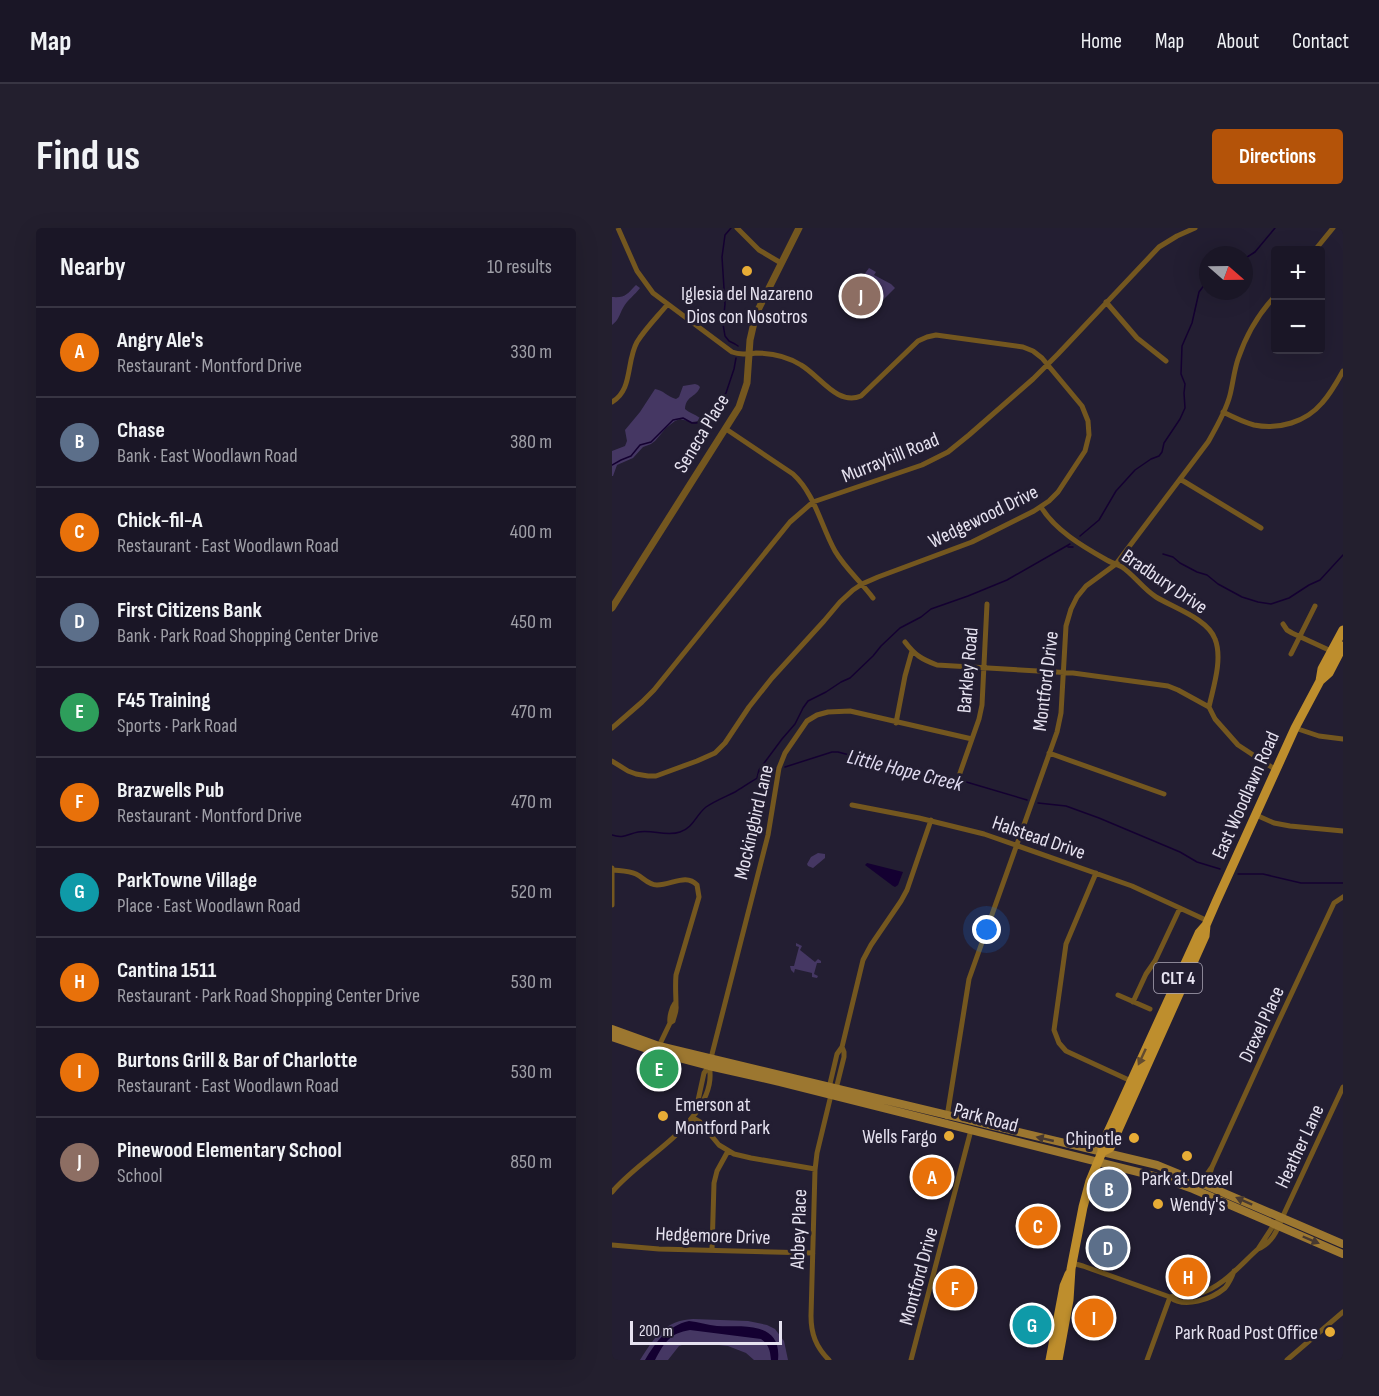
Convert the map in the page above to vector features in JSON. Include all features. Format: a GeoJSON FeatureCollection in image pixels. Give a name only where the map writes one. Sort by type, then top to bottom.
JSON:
{"type":"FeatureCollection","features":[{"type":"Feature","properties":{"kind":"main road","name":"East Woodlawn Road"},"geometry":{"type":"LineString","coordinates":[[1058,1360],[1069,1300],[1072,1266],[1086,1197],[1100,1157],[1103,1140],[1199,933],[1207,923],[1295,728],[1320,681],[1322,669],[1343,630]]}},
{"type":"Feature","properties":{"kind":"main road","name":"East Woodlawn Road"},"geometry":{"type":"LineString","coordinates":[[1320,681],[1329,673],[1343,646]]}},
{"type":"Feature","properties":{"kind":"main road","name":"East Woodlawn Road"},"geometry":{"type":"LineString","coordinates":[[1100,1157],[1110,1148],[1148,1066],[1205,936],[1207,923]]}},
{"type":"Feature","properties":{"kind":"main road","name":"Park Road"},"geometry":{"type":"LineString","coordinates":[[612,1029],[657,1049]]}},
{"type":"Feature","properties":{"kind":"main road","name":"Park Road"},"geometry":{"type":"LineString","coordinates":[[612,1037],[1100,1157],[1169,1180],[1205,1189],[1343,1254]]}},
{"type":"Feature","properties":{"kind":"main road","name":"Park Road"},"geometry":{"type":"LineString","coordinates":[[947,1119],[971,1130],[1018,1142],[1157,1165],[1196,1180],[1205,1189]]}},
{"type":"Feature","properties":{"kind":"main road","name":"Park Road"},"geometry":{"type":"LineString","coordinates":[[1278,1223],[1343,1244]]}},
{"type":"Feature","properties":{"kind":"main road","name":"East Woodlawn Road"},"geometry":{"type":"LineString","coordinates":[[1050,1360],[1064,1286],[1072,1266]]}},
{"type":"Feature","properties":{"kind":"street","name":"Wedgewood Drive"},"geometry":{"type":"LineString","coordinates":[[612,761],[636,774],[656,776],[715,753],[725,743],[772,678],[840,602],[862,584],[972,542],[1041,507],[1058,492],[1085,451],[1089,435],[1088,421],[1082,406],[1040,355],[1023,347],[930,336],[918,341],[861,396],[850,399],[840,396],[794,360],[776,355],[732,352],[653,293],[643,281],[618,228]]}},
{"type":"Feature","properties":{"kind":"street"},"geometry":{"type":"LineString","coordinates":[[737,228],[759,250],[781,263]]}},
{"type":"Feature","properties":{"kind":"street","name":"Seneca Place"},"geometry":{"type":"LineString","coordinates":[[612,608],[726,429],[742,397],[747,383],[751,333],[756,314],[799,228]]}},
{"type":"Feature","properties":{"kind":"street","name":"Murrayhill Road"},"geometry":{"type":"LineString","coordinates":[[612,728],[654,690],[790,522],[813,502],[922,465],[948,452],[1048,364],[1159,248],[1176,236],[1196,228]]}},
{"type":"Feature","properties":{"kind":"street"},"geometry":{"type":"LineString","coordinates":[[1318,246],[1333,228]]}},
{"type":"Feature","properties":{"kind":"street","name":"Montford Drive"},"geometry":{"type":"LineString","coordinates":[[947,1119],[969,979],[1061,713],[1066,626],[1071,609],[1086,586],[1116,564],[1208,442],[1230,395],[1243,345],[1256,320],[1271,300]]}},
{"type":"Feature","properties":{"kind":"street"},"geometry":{"type":"LineString","coordinates":[[1106,302],[1137,338],[1166,361]]}},
{"type":"Feature","properties":{"kind":"street"},"geometry":{"type":"LineString","coordinates":[[612,402],[625,388],[636,343],[667,305]]}},
{"type":"Feature","properties":{"kind":"street"},"geometry":{"type":"LineString","coordinates":[[1223,412],[1262,426],[1278,426],[1297,421],[1306,417],[1321,404],[1343,371]]}},
{"type":"Feature","properties":{"kind":"street"},"geometry":{"type":"LineString","coordinates":[[726,429],[793,474],[805,487],[836,553],[873,598]]}},
{"type":"Feature","properties":{"kind":"street"},"geometry":{"type":"LineString","coordinates":[[1180,479],[1261,528]]}},
{"type":"Feature","properties":{"kind":"street","name":"Bradbury Drive"},"geometry":{"type":"LineString","coordinates":[[1041,507],[1068,535],[1106,560],[1123,568],[1156,597],[1200,621],[1212,632],[1218,657],[1209,707]]}},
{"type":"Feature","properties":{"kind":"street","name":"Barkley Road"},"geometry":{"type":"LineString","coordinates":[[960,772],[982,705],[987,604]]}},
{"type":"Feature","properties":{"kind":"street"},"geometry":{"type":"LineString","coordinates":[[1291,654],[1315,606]]}},
{"type":"Feature","properties":{"kind":"street"},"geometry":{"type":"LineString","coordinates":[[1283,624],[1287,630],[1331,651]]}},
{"type":"Feature","properties":{"kind":"street"},"geometry":{"type":"LineString","coordinates":[[905,642],[923,659],[937,665],[1064,672],[1167,686],[1209,707],[1215,719],[1238,745],[1276,770]]}},
{"type":"Feature","properties":{"kind":"street"},"geometry":{"type":"LineString","coordinates":[[896,723],[912,651]]}},
{"type":"Feature","properties":{"kind":"street","name":"Mockingbird Lane"},"geometry":{"type":"LineString","coordinates":[[694,1116],[768,835],[777,775],[785,753],[807,721],[816,715],[850,711],[972,740]]}},
{"type":"Feature","properties":{"kind":"street"},"geometry":{"type":"LineString","coordinates":[[1295,728],[1319,736],[1343,739]]}},
{"type":"Feature","properties":{"kind":"street"},"geometry":{"type":"LineString","coordinates":[[1049,753],[1164,794]]}},
{"type":"Feature","properties":{"kind":"street","name":"Halstead Drive"},"geometry":{"type":"LineString","coordinates":[[852,805],[976,831],[1132,886],[1207,923]]}},
{"type":"Feature","properties":{"kind":"street"},"geometry":{"type":"LineString","coordinates":[[1256,815],[1284,825],[1343,831]]}},
{"type":"Feature","properties":{"kind":"street","name":"Abbey Place"},"geometry":{"type":"LineString","coordinates":[[829,1360],[814,1339],[812,1329],[815,1169],[818,1153],[832,1090],[844,1054],[842,1047],[863,960],[907,890],[931,820]]}},
{"type":"Feature","properties":{"kind":"street"},"geometry":{"type":"LineString","coordinates":[[612,904],[612,869],[636,874],[652,885],[687,879],[698,885],[699,897],[676,975],[673,1014],[657,1049]]}},
{"type":"Feature","properties":{"kind":"street"},"geometry":{"type":"LineString","coordinates":[[1096,873],[1066,944],[1054,1030],[1059,1043],[1066,1051],[1131,1081]]}},
{"type":"Feature","properties":{"kind":"street","name":"Drexel Place"},"geometry":{"type":"LineString","coordinates":[[1205,1189],[1212,1167],[1334,903],[1343,897]]}},
{"type":"Feature","properties":{"kind":"street"},"geometry":{"type":"LineString","coordinates":[[1133,1002],[1180,908]]}},
{"type":"Feature","properties":{"kind":"street"},"geometry":{"type":"LineString","coordinates":[[1118,995],[1150,1009]]}},
{"type":"Feature","properties":{"kind":"street","name":"Heather Lane"},"geometry":{"type":"LineString","coordinates":[[1170,1297],[1205,1291],[1223,1281],[1258,1249],[1278,1223],[1343,1087]]}},
{"type":"Feature","properties":{"kind":"street"},"geometry":{"type":"LineString","coordinates":[[612,1192],[694,1116],[720,1145],[739,1156],[815,1169]]}},
{"type":"Feature","properties":{"kind":"street","name":"Montford Drive"},"geometry":{"type":"LineString","coordinates":[[911,1360],[971,1130]]}},
{"type":"Feature","properties":{"kind":"street"},"geometry":{"type":"LineString","coordinates":[[712,1250],[714,1183],[717,1171],[728,1151]]}},
{"type":"Feature","properties":{"kind":"street","name":"Drexel Place"},"geometry":{"type":"LineString","coordinates":[[1196,1180],[1205,1176],[1212,1167]]}},
{"type":"Feature","properties":{"kind":"street","name":"Hedgemore Drive"},"geometry":{"type":"LineString","coordinates":[[612,1245],[659,1249],[813,1253]]}},
{"type":"Feature","properties":{"kind":"street"},"geometry":{"type":"LineString","coordinates":[[1072,1266],[1083,1266],[1170,1297],[1147,1360]]}},
{"type":"Feature","properties":{"kind":"street"},"geometry":{"type":"LineString","coordinates":[[1287,1360],[1343,1312]]}},
{"type":"Feature","properties":{"kind":"shaded area"},"geometry":{"type":"Polygon","coordinates":[[[869,268],[876,272],[874,275],[895,288],[883,300],[878,299],[872,293],[865,292],[861,286],[860,280],[869,268]]]}},
{"type":"Feature","properties":{"kind":"shaded area"},"geometry":{"type":"Polygon","coordinates":[[[636,285],[640,288],[627,302],[612,325],[612,297],[623,296],[636,285]]]}},
{"type":"Feature","properties":{"kind":"shaded area"},"geometry":{"type":"Polygon","coordinates":[[[695,384],[700,387],[687,401],[685,409],[700,418],[699,421],[680,419],[675,421],[633,458],[617,465],[612,476],[612,451],[625,446],[627,441],[625,430],[655,389],[676,399],[683,386],[695,384]]]}},
{"type":"Feature","properties":{"kind":"shaded area"},"geometry":{"type":"Polygon","coordinates":[[[818,853],[825,854],[825,858],[813,868],[808,866],[811,857],[818,853]]]}},
{"type":"Feature","properties":{"kind":"shaded area"},"geometry":{"type":"Polygon","coordinates":[[[867,863],[903,872],[898,885],[893,886],[865,865],[867,863]]]}},
{"type":"Feature","properties":{"kind":"shaded area"},"geometry":{"type":"Polygon","coordinates":[[[796,943],[802,946],[800,950],[815,962],[818,959],[821,961],[817,963],[814,974],[818,976],[817,978],[812,977],[812,973],[795,969],[794,973],[791,970],[790,966],[794,966],[799,947],[796,943]]]}},
{"type":"Feature","properties":{"kind":"shaded area"},"geometry":{"type":"Polygon","coordinates":[[[693,1319],[748,1321],[767,1325],[775,1329],[784,1341],[788,1360],[754,1360],[746,1353],[728,1346],[691,1342],[679,1346],[668,1360],[640,1360],[661,1332],[675,1323],[693,1319]]]}},
{"type":"Feature","properties":{"kind":"shaded area"},"geometry":{"type":"Polygon","coordinates":[[[689,1321],[717,1326],[749,1327],[767,1332],[774,1338],[778,1347],[778,1360],[771,1360],[769,1348],[761,1339],[690,1330],[683,1331],[668,1340],[655,1360],[645,1360],[668,1331],[689,1321]]]}},
{"type":"Feature","properties":{"kind":"waterway"},"geometry":{"type":"LineString","coordinates":[[731,228],[725,235],[722,257],[725,304],[723,324],[725,336],[738,346]]}},
{"type":"Feature","properties":{"kind":"waterway"},"geometry":{"type":"LineString","coordinates":[[1253,253],[1275,228]]}},
{"type":"Feature","properties":{"kind":"waterway"},"geometry":{"type":"LineString","coordinates":[[1080,536],[1099,520],[1116,491],[1135,470],[1159,456],[1164,443],[1180,419],[1185,408],[1185,384],[1181,374],[1182,346],[1192,323],[1199,292]]}},
{"type":"Feature","properties":{"kind":"waterway"},"geometry":{"type":"LineString","coordinates":[[612,465],[631,456],[640,445],[651,442],[673,420],[683,418],[696,423],[713,417],[720,399],[726,393],[736,358]]}},
{"type":"Feature","properties":{"kind":"waterway"},"geometry":{"type":"LineString","coordinates":[[757,778],[759,770],[795,724],[808,701],[850,678],[900,628],[931,609],[1007,580],[1070,544]]}},
{"type":"Feature","properties":{"kind":"waterway"},"geometry":{"type":"LineString","coordinates":[[1068,547],[1073,547]]}},
{"type":"Feature","properties":{"kind":"waterway"},"geometry":{"type":"LineString","coordinates":[[1163,554],[1207,575],[1242,597],[1271,604],[1289,598],[1320,580],[1343,555]]}},
{"type":"Feature","properties":{"kind":"waterway","name":"Little Hope Creek"},"geometry":{"type":"LineString","coordinates":[[785,767],[838,752],[937,778],[963,781],[1027,800]]}},
{"type":"Feature","properties":{"kind":"waterway","name":"Little Hope Creek"},"geometry":{"type":"LineString","coordinates":[[612,835],[622,836],[643,831],[669,834],[680,832],[688,828],[706,807],[775,769]]}},
{"type":"Feature","properties":{"kind":"waterway","name":"Little Hope Creek"},"geometry":{"type":"LineString","coordinates":[[1038,803],[1066,806],[1180,852],[1197,862],[1220,869]]}},
{"type":"Feature","properties":{"kind":"waterway","name":"Little Hope Creek"},"geometry":{"type":"LineString","coordinates":[[1238,874],[1263,874],[1301,883],[1343,883]]}},
{"type":"Feature","properties":{"kind":"place","name":"Iglesia del Nazareno Dios con Nosotros"},"geometry":{"type":"Point","coordinates":[747,271]}},
{"type":"Feature","properties":{"kind":"place","name":"Pinewood Elementary School"},"geometry":{"type":"Point","coordinates":[861,296]}},
{"type":"Feature","properties":{"kind":"place","name":"F45 Training"},"geometry":{"type":"Point","coordinates":[659,1069]}},
{"type":"Feature","properties":{"kind":"place","name":"Emerson at Montford Park"},"geometry":{"type":"Point","coordinates":[663,1116]}},
{"type":"Feature","properties":{"kind":"place","name":"Wells Fargo"},"geometry":{"type":"Point","coordinates":[949,1136]}},
{"type":"Feature","properties":{"kind":"place","name":"Chipotle"},"geometry":{"type":"Point","coordinates":[1134,1138]}},
{"type":"Feature","properties":{"kind":"place","name":"Park at Drexel"},"geometry":{"type":"Point","coordinates":[1187,1156]}},
{"type":"Feature","properties":{"kind":"place","name":"Angry Ale's"},"geometry":{"type":"Point","coordinates":[932,1177]}},
{"type":"Feature","properties":{"kind":"place","name":"Chase"},"geometry":{"type":"Point","coordinates":[1109,1189]}},
{"type":"Feature","properties":{"kind":"place","name":"Wendy's"},"geometry":{"type":"Point","coordinates":[1158,1204]}},
{"type":"Feature","properties":{"kind":"place","name":"Chick-fil-A"},"geometry":{"type":"Point","coordinates":[1038,1226]}},
{"type":"Feature","properties":{"kind":"place","name":"First Citizens Bank"},"geometry":{"type":"Point","coordinates":[1108,1248]}},
{"type":"Feature","properties":{"kind":"place","name":"Cantina 1511"},"geometry":{"type":"Point","coordinates":[1188,1277]}},
{"type":"Feature","properties":{"kind":"place","name":"Brazwells Pub"},"geometry":{"type":"Point","coordinates":[955,1288]}},
{"type":"Feature","properties":{"kind":"place","name":"Burtons Grill & Bar of Charlotte"},"geometry":{"type":"Point","coordinates":[1094,1318]}},
{"type":"Feature","properties":{"kind":"place","name":"ParkTowne Village"},"geometry":{"type":"Point","coordinates":[1032,1325]}},
{"type":"Feature","properties":{"kind":"place","name":"Park Road Post Office"},"geometry":{"type":"Point","coordinates":[1330,1332]}}]}
